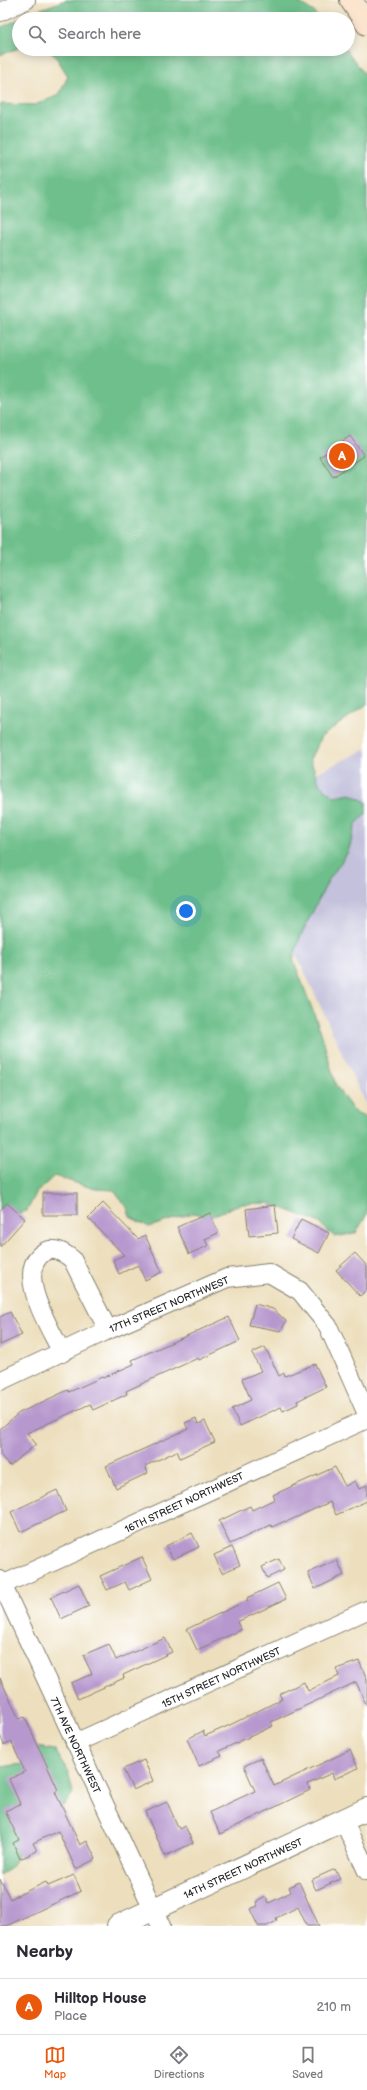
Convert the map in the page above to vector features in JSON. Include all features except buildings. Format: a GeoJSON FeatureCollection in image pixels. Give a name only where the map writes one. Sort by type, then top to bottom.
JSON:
{"type":"FeatureCollection","features":[{"type":"Feature","properties":{"kind":"main road"},"geometry":{"type":"LineString","coordinates":[[351,0],[367,24]]}},
{"type":"Feature","properties":{"kind":"street"},"geometry":{"type":"LineString","coordinates":[[0,12],[26,0]]}},
{"type":"Feature","properties":{"kind":"street"},"geometry":{"type":"LineString","coordinates":[[62,1353],[32,1288],[33,1268],[40,1254],[47,1250],[65,1253],[72,1259],[108,1330]]}},
{"type":"Feature","properties":{"kind":"street","name":"17TH STREET NORTHWEST"},"geometry":{"type":"LineString","coordinates":[[0,1381],[108,1330],[226,1278],[269,1273],[300,1290],[328,1326],[367,1414]]}},
{"type":"Feature","properties":{"kind":"street","name":"16TH STREET NORTHWEST"},"geometry":{"type":"LineString","coordinates":[[1,1583],[367,1419]]}},
{"type":"Feature","properties":{"kind":"street","name":"7TH AVE NORTHWEST"},"geometry":{"type":"LineString","coordinates":[[1,1583],[157,1918]]}},
{"type":"Feature","properties":{"kind":"street","name":"15TH STREET NORTHWEST"},"geometry":{"type":"LineString","coordinates":[[75,1743],[367,1610]]}},
{"type":"Feature","properties":{"kind":"street","name":"14TH STREET NORTHWEST"},"geometry":{"type":"LineString","coordinates":[[118,1926],[157,1918],[343,1820],[367,1809]]}},
{"type":"Feature","properties":{"kind":"street"},"geometry":{"type":"LineString","coordinates":[[343,1820],[367,1871]]}},
{"type":"Feature","properties":{"kind":"shaded area"},"geometry":{"type":"Polygon","coordinates":[[[367,749],[367,1107],[228,806],[305,778],[367,749]]]}},
{"type":"Feature","properties":{"kind":"green space"},"geometry":{"type":"Polygon","coordinates":[[[66,0],[295,0],[314,12],[34,12],[66,0]]]}},
{"type":"Feature","properties":{"kind":"green space"},"geometry":{"type":"Polygon","coordinates":[[[12,22],[12,51],[0,55],[0,28],[12,22]]]}},
{"type":"Feature","properties":{"kind":"green space"},"geometry":{"type":"Polygon","coordinates":[[[55,56],[350,56],[367,77],[367,704],[321,737],[310,759],[320,785],[334,797],[351,794],[366,802],[366,814],[356,824],[348,852],[328,881],[301,935],[293,959],[321,1032],[336,1086],[355,1113],[367,1118],[367,1214],[356,1233],[335,1237],[318,1222],[269,1203],[240,1204],[210,1217],[193,1213],[149,1227],[130,1217],[127,1207],[114,1190],[95,1189],[54,1176],[36,1193],[27,1211],[13,1214],[0,1209],[0,104],[35,105],[59,95],[68,76],[55,56]]]}},
{"type":"Feature","properties":{"kind":"green space"},"geometry":{"type":"Polygon","coordinates":[[[37,1747],[55,1750],[68,1771],[73,1793],[64,1806],[43,1809],[10,1869],[0,1875],[0,1767],[23,1764],[37,1747]]]}},
{"type":"Feature","properties":{"kind":"place","name":"Hilltop House"},"geometry":{"type":"Point","coordinates":[342,456]}}]}
